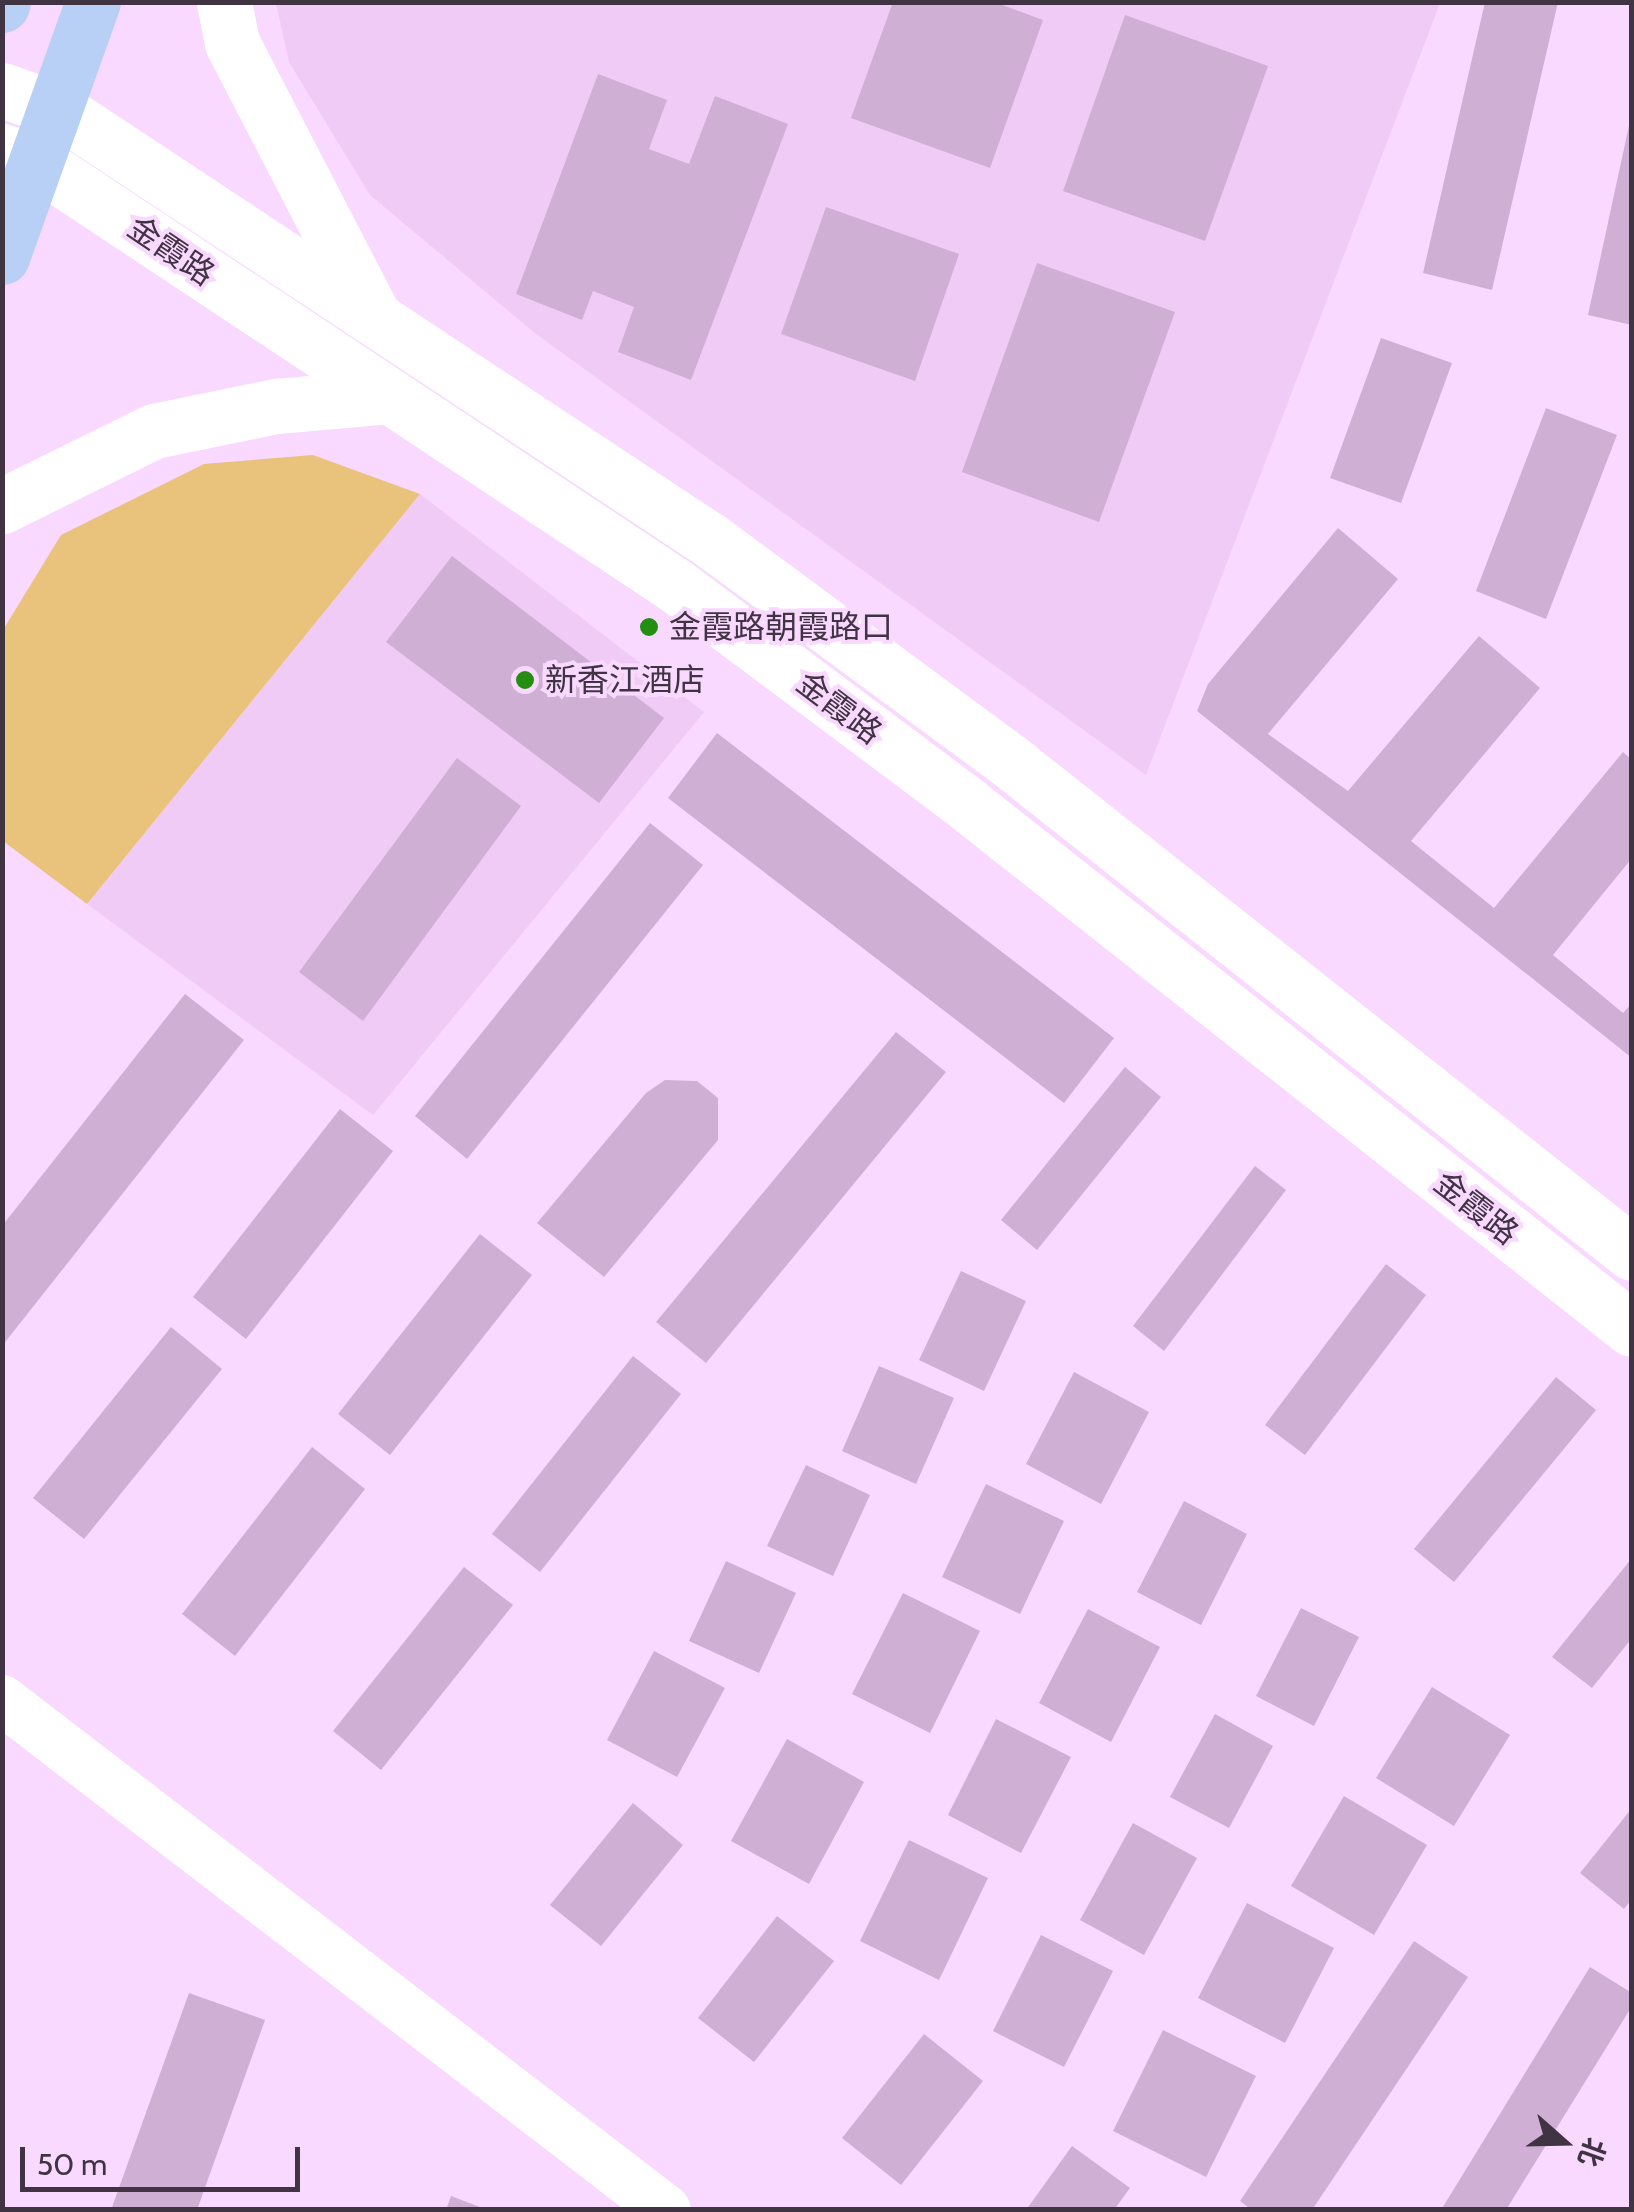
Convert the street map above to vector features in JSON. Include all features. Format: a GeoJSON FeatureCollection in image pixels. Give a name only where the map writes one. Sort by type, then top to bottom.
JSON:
{"type":"FeatureCollection","features":[{"type":"Feature","properties":{"kind":"main road"},"geometry":{"type":"LineString","coordinates":[[2,258],[20,157],[59,110],[93,2]]}},
{"type":"Feature","properties":{"kind":"main road"},"geometry":{"type":"LineString","coordinates":[[224,2],[232,43],[375,318]]}},
{"type":"Feature","properties":{"kind":"main road","name":"金霞路"},"geometry":{"type":"LineString","coordinates":[[2,90],[59,110],[710,540],[1016,766],[1632,1254]]}},
{"type":"Feature","properties":{"kind":"main road","name":"金霞路"},"geometry":{"type":"LineString","coordinates":[[20,157],[676,586],[860,724],[1632,1329]]}},
{"type":"Feature","properties":{"kind":"main road"},"geometry":{"type":"LineString","coordinates":[[2,506],[154,431],[276,406],[390,396]]}},
{"type":"Feature","properties":{"kind":"street"},"geometry":{"type":"LineString","coordinates":[[2,1700],[666,2210]]}},
{"type":"Feature","properties":{"kind":"shaded area"},"geometry":{"type":"Polygon","coordinates":[[[276,3],[1440,3],[1146,775],[536,334],[370,195],[289,62],[276,3]]]}},
{"type":"Feature","properties":{"kind":"shaded area"},"geometry":{"type":"Polygon","coordinates":[[[313,455],[420,494],[87,904],[3,841],[3,630],[61,535],[204,464],[313,455]]]}},
{"type":"Feature","properties":{"kind":"shaded area"},"geometry":{"type":"Polygon","coordinates":[[[420,494],[704,712],[373,1115],[87,904],[420,494]]]}},
{"type":"Feature","properties":{"kind":"building"},"geometry":{"type":"Polygon","coordinates":[[[893,2],[994,2],[1043,20],[990,168],[851,118],[893,2]]]}},
{"type":"Feature","properties":{"kind":"building"},"geometry":{"type":"Polygon","coordinates":[[[1485,2],[1558,2],[1492,290],[1423,273],[1485,2]]]}},
{"type":"Feature","properties":{"kind":"building"},"geometry":{"type":"Polygon","coordinates":[[[1125,15],[1268,66],[1205,241],[1063,191],[1125,15]]]}},
{"type":"Feature","properties":{"kind":"building"},"geometry":{"type":"Polygon","coordinates":[[[598,74],[667,100],[649,149],[689,164],[715,96],[788,124],[691,380],[618,352],[634,307],[593,291],[582,320],[516,294],[598,74]]]}},
{"type":"Feature","properties":{"kind":"building"},"geometry":{"type":"Polygon","coordinates":[[[1632,121],[1632,325],[1588,315],[1632,121]]]}},
{"type":"Feature","properties":{"kind":"building"},"geometry":{"type":"Polygon","coordinates":[[[826,207],[959,254],[915,381],[781,334],[826,207]]]}},
{"type":"Feature","properties":{"kind":"building"},"geometry":{"type":"Polygon","coordinates":[[[1037,263],[1175,312],[1099,522],[962,472],[1037,263]]]}},
{"type":"Feature","properties":{"kind":"building"},"geometry":{"type":"Polygon","coordinates":[[[1381,338],[1452,363],[1401,503],[1330,478],[1381,338]]]}},
{"type":"Feature","properties":{"kind":"building"},"geometry":{"type":"Polygon","coordinates":[[[1546,408],[1617,435],[1546,619],[1476,591],[1546,408]]]}},
{"type":"Feature","properties":{"kind":"building"},"geometry":{"type":"Polygon","coordinates":[[[1338,528],[1398,579],[1268,734],[1348,791],[1479,636],[1540,688],[1411,841],[1494,908],[1623,752],[1632,760],[1632,858],[1553,955],[1623,1013],[1632,1003],[1632,1058],[1197,711],[1208,684],[1338,528]]]}},
{"type":"Feature","properties":{"kind":"building","name":"新香江酒店"},"geometry":{"type":"Polygon","coordinates":[[[452,556],[664,718],[599,803],[386,642],[452,556]]]}},
{"type":"Feature","properties":{"kind":"building"},"geometry":{"type":"Polygon","coordinates":[[[717,733],[1114,1038],[1064,1103],[668,798],[717,733]]]}},
{"type":"Feature","properties":{"kind":"building"},"geometry":{"type":"Polygon","coordinates":[[[457,758],[521,806],[363,1021],[299,972],[457,758]]]}},
{"type":"Feature","properties":{"kind":"building"},"geometry":{"type":"Polygon","coordinates":[[[650,823],[703,865],[467,1159],[415,1116],[650,823]]]}},
{"type":"Feature","properties":{"kind":"building"},"geometry":{"type":"Polygon","coordinates":[[[185,994],[244,1040],[2,1346],[2,1226],[185,994]]]}},
{"type":"Feature","properties":{"kind":"building"},"geometry":{"type":"Polygon","coordinates":[[[896,1032],[946,1072],[706,1363],[656,1322],[896,1032]]]}},
{"type":"Feature","properties":{"kind":"building"},"geometry":{"type":"Polygon","coordinates":[[[1125,1067],[1161,1097],[1037,1250],[1001,1220],[1125,1067]]]}},
{"type":"Feature","properties":{"kind":"building"},"geometry":{"type":"Polygon","coordinates":[[[665,1080],[697,1081],[718,1098],[718,1140],[604,1277],[537,1223],[646,1093],[665,1080]]]}},
{"type":"Feature","properties":{"kind":"building"},"geometry":{"type":"Polygon","coordinates":[[[340,1109],[393,1151],[246,1339],[193,1297],[340,1109]]]}},
{"type":"Feature","properties":{"kind":"building"},"geometry":{"type":"Polygon","coordinates":[[[1255,1166],[1286,1190],[1164,1351],[1133,1326],[1255,1166]]]}},
{"type":"Feature","properties":{"kind":"building"},"geometry":{"type":"Polygon","coordinates":[[[480,1234],[532,1275],[390,1455],[338,1414],[480,1234]]]}},
{"type":"Feature","properties":{"kind":"building"},"geometry":{"type":"Polygon","coordinates":[[[1386,1264],[1426,1295],[1305,1455],[1265,1425],[1386,1264]]]}},
{"type":"Feature","properties":{"kind":"building"},"geometry":{"type":"Polygon","coordinates":[[[961,1271],[1026,1301],[984,1391],[919,1360],[961,1271]]]}},
{"type":"Feature","properties":{"kind":"building"},"geometry":{"type":"Polygon","coordinates":[[[171,1327],[222,1369],[84,1539],[33,1498],[171,1327]]]}},
{"type":"Feature","properties":{"kind":"building"},"geometry":{"type":"Polygon","coordinates":[[[633,1356],[681,1394],[540,1572],[492,1534],[633,1356]]]}},
{"type":"Feature","properties":{"kind":"building"},"geometry":{"type":"Polygon","coordinates":[[[879,1366],[954,1398],[916,1484],[842,1451],[879,1366]]]}},
{"type":"Feature","properties":{"kind":"building"},"geometry":{"type":"Polygon","coordinates":[[[1074,1372],[1149,1412],[1101,1504],[1026,1464],[1074,1372]]]}},
{"type":"Feature","properties":{"kind":"building"},"geometry":{"type":"Polygon","coordinates":[[[1556,1377],[1596,1410],[1454,1582],[1414,1549],[1556,1377]]]}},
{"type":"Feature","properties":{"kind":"building"},"geometry":{"type":"Polygon","coordinates":[[[312,1447],[365,1489],[235,1656],[182,1614],[312,1447]]]}},
{"type":"Feature","properties":{"kind":"building"},"geometry":{"type":"Polygon","coordinates":[[[806,1465],[870,1495],[833,1576],[767,1546],[806,1465]]]}},
{"type":"Feature","properties":{"kind":"building"},"geometry":{"type":"Polygon","coordinates":[[[986,1484],[1064,1521],[1020,1614],[942,1577],[986,1484]]]}},
{"type":"Feature","properties":{"kind":"building"},"geometry":{"type":"Polygon","coordinates":[[[1184,1501],[1247,1534],[1201,1625],[1137,1592],[1184,1501]]]}},
{"type":"Feature","properties":{"kind":"building"},"geometry":{"type":"Polygon","coordinates":[[[1632,1558],[1632,1638],[1592,1688],[1552,1657],[1632,1558]]]}},
{"type":"Feature","properties":{"kind":"building"},"geometry":{"type":"Polygon","coordinates":[[[726,1561],[796,1593],[759,1673],[689,1641],[726,1561]]]}},
{"type":"Feature","properties":{"kind":"building"},"geometry":{"type":"Polygon","coordinates":[[[464,1567],[513,1605],[381,1770],[333,1731],[464,1567]]]}},
{"type":"Feature","properties":{"kind":"building"},"geometry":{"type":"Polygon","coordinates":[[[903,1593],[980,1631],[930,1733],[852,1694],[903,1593]]]}},
{"type":"Feature","properties":{"kind":"building"},"geometry":{"type":"Polygon","coordinates":[[[1301,1608],[1359,1637],[1314,1726],[1256,1696],[1301,1608]]]}},
{"type":"Feature","properties":{"kind":"building"},"geometry":{"type":"Polygon","coordinates":[[[1088,1609],[1160,1647],[1111,1742],[1039,1703],[1088,1609]]]}},
{"type":"Feature","properties":{"kind":"building"},"geometry":{"type":"Polygon","coordinates":[[[654,1651],[725,1688],[677,1777],[607,1740],[654,1651]]]}},
{"type":"Feature","properties":{"kind":"building"},"geometry":{"type":"Polygon","coordinates":[[[1432,1687],[1510,1735],[1454,1826],[1376,1778],[1432,1687]]]}},
{"type":"Feature","properties":{"kind":"building"},"geometry":{"type":"Polygon","coordinates":[[[1215,1714],[1273,1746],[1229,1828],[1170,1797],[1215,1714]]]}},
{"type":"Feature","properties":{"kind":"building"},"geometry":{"type":"Polygon","coordinates":[[[996,1719],[1071,1757],[1021,1853],[948,1815],[996,1719]]]}},
{"type":"Feature","properties":{"kind":"building"},"geometry":{"type":"Polygon","coordinates":[[[787,1739],[864,1782],[809,1884],[731,1841],[787,1739]]]}},
{"type":"Feature","properties":{"kind":"building"},"geometry":{"type":"Polygon","coordinates":[[[1344,1796],[1427,1845],[1374,1935],[1291,1886],[1344,1796]]]}},
{"type":"Feature","properties":{"kind":"building"},"geometry":{"type":"Polygon","coordinates":[[[633,1803],[683,1845],[601,1946],[550,1905],[633,1803]]]}},
{"type":"Feature","properties":{"kind":"building"},"geometry":{"type":"Polygon","coordinates":[[[1632,1808],[1632,1899],[1624,1909],[1580,1873],[1632,1808]]]}},
{"type":"Feature","properties":{"kind":"building"},"geometry":{"type":"Polygon","coordinates":[[[1133,1823],[1197,1858],[1144,1955],[1080,1920],[1133,1823]]]}},
{"type":"Feature","properties":{"kind":"building"},"geometry":{"type":"Polygon","coordinates":[[[909,1840],[988,1878],[939,1980],[860,1941],[909,1840]]]}},
{"type":"Feature","properties":{"kind":"building"},"geometry":{"type":"Polygon","coordinates":[[[1247,1903],[1334,1948],[1285,2043],[1198,1998],[1247,1903]]]}},
{"type":"Feature","properties":{"kind":"building"},"geometry":{"type":"Polygon","coordinates":[[[777,1916],[834,1961],[754,2062],[698,2018],[777,1916]]]}},
{"type":"Feature","properties":{"kind":"building"},"geometry":{"type":"Polygon","coordinates":[[[1041,1935],[1113,1971],[1064,2067],[993,2031],[1041,1935]]]}},
{"type":"Feature","properties":{"kind":"building"},"geometry":{"type":"Polygon","coordinates":[[[1414,1941],[1468,1977],[1312,2210],[1252,2210],[1240,2201],[1414,1941]]]}},
{"type":"Feature","properties":{"kind":"building"},"geometry":{"type":"Polygon","coordinates":[[[1590,1967],[1632,1993],[1632,2006],[1506,2210],[1441,2210],[1590,1967]]]}},
{"type":"Feature","properties":{"kind":"building"},"geometry":{"type":"Polygon","coordinates":[[[189,1993],[265,2020],[197,2210],[111,2210],[189,1993]]]}},
{"type":"Feature","properties":{"kind":"building"},"geometry":{"type":"Polygon","coordinates":[[[1163,2030],[1256,2076],[1206,2177],[1113,2131],[1163,2030]]]}},
{"type":"Feature","properties":{"kind":"building"},"geometry":{"type":"Polygon","coordinates":[[[924,2034],[983,2081],[901,2185],[842,2138],[924,2034]]]}},
{"type":"Feature","properties":{"kind":"building"},"geometry":{"type":"Polygon","coordinates":[[[1072,2146],[1130,2188],[1114,2210],[1026,2210],[1072,2146]]]}},
{"type":"Feature","properties":{"kind":"building"},"geometry":{"type":"Polygon","coordinates":[[[451,2196],[485,2209],[485,2210],[446,2210],[451,2196]]]}},
{"type":"Feature","properties":{"kind":"place","name":"金霞路朝霞路口"},"geometry":{"type":"Point","coordinates":[649,627]}},
{"type":"Feature","properties":{"kind":"place","name":"新香江酒店"},"geometry":{"type":"Point","coordinates":[525,680]}}]}
